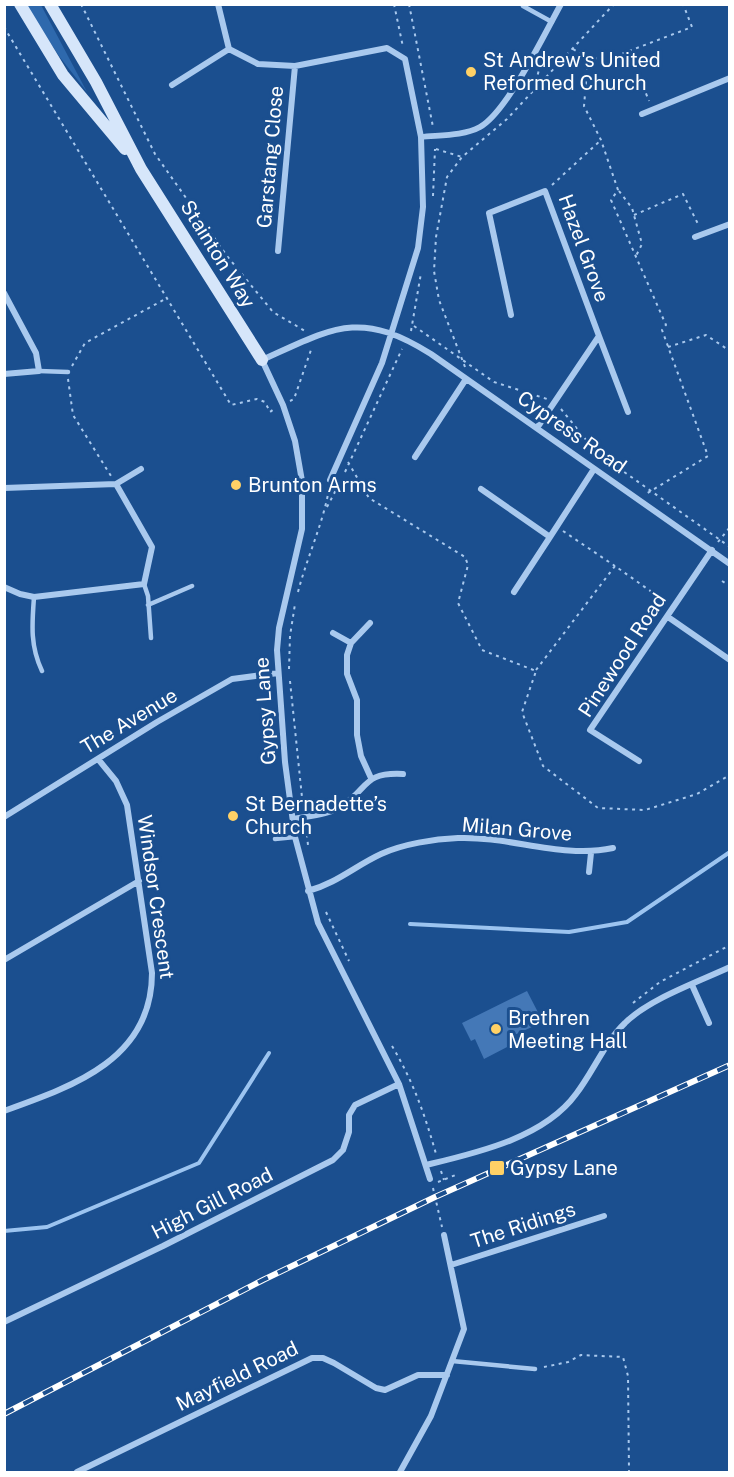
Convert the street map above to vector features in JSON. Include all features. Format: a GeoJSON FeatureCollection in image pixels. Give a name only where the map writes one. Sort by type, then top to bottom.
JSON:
{"type":"FeatureCollection","features":[{"type":"Feature","properties":{"kind":"street","name":"Stainton Way"},"geometry":{"type":"LineString","coordinates":[[20,4],[63,75],[141,169]]}},
{"type":"Feature","properties":{"kind":"street","name":"Stainton Way"},"geometry":{"type":"LineString","coordinates":[[50,4],[96,82],[141,169],[262,360]]}},
{"type":"Feature","properties":{"kind":"street"},"geometry":{"type":"LineString","coordinates":[[218,4],[229,49],[258,64],[295,66],[387,48],[405,59],[421,137],[423,207],[418,248],[382,363],[330,480]]}},
{"type":"Feature","properties":{"kind":"street"},"geometry":{"type":"LineString","coordinates":[[421,137],[480,127],[499,110],[561,4]]}},
{"type":"Feature","properties":{"kind":"street"},"geometry":{"type":"LineString","coordinates":[[172,86],[229,49]]}},
{"type":"Feature","properties":{"kind":"street","name":"Garstang Close"},"geometry":{"type":"LineString","coordinates":[[278,251],[295,66]]}},
{"type":"Feature","properties":{"kind":"street"},"geometry":{"type":"LineString","coordinates":[[642,114],[729,78]]}},
{"type":"Feature","properties":{"kind":"street","name":"Hazel Grove"},"geometry":{"type":"LineString","coordinates":[[511,315],[489,213],[546,191],[627,412]]}},
{"type":"Feature","properties":{"kind":"street"},"geometry":{"type":"LineString","coordinates":[[695,237],[729,224]]}},
{"type":"Feature","properties":{"kind":"street"},"geometry":{"type":"LineString","coordinates":[[4,293],[36,353],[39,370],[4,374]]}},
{"type":"Feature","properties":{"kind":"street"},"geometry":{"type":"LineString","coordinates":[[262,360],[331,330],[350,327],[392,332]]}},
{"type":"Feature","properties":{"kind":"street","name":"Cypress Road"},"geometry":{"type":"LineString","coordinates":[[392,332],[431,354],[729,564]]}},
{"type":"Feature","properties":{"kind":"street"},"geometry":{"type":"LineString","coordinates":[[537,428],[599,336]]}},
{"type":"Feature","properties":{"kind":"street","name":"Gypsy Lane"},"geometry":{"type":"LineString","coordinates":[[262,360],[283,405],[296,441],[302,481],[302,529],[279,628],[278,673],[285,762],[295,837],[318,923],[399,1084],[431,1181]]}},
{"type":"Feature","properties":{"kind":"street"},"geometry":{"type":"LineString","coordinates":[[415,457],[466,379]]}},
{"type":"Feature","properties":{"kind":"street"},"geometry":{"type":"LineString","coordinates":[[4,488],[116,484],[141,469]]}},
{"type":"Feature","properties":{"kind":"street"},"geometry":{"type":"LineString","coordinates":[[514,592],[594,469]]}},
{"type":"Feature","properties":{"kind":"street"},"geometry":{"type":"LineString","coordinates":[[4,587],[34,597],[144,585],[152,547],[116,484]]}},
{"type":"Feature","properties":{"kind":"street"},"geometry":{"type":"LineString","coordinates":[[481,489],[550,537]]}},
{"type":"Feature","properties":{"kind":"street","name":"Pinewood Road"},"geometry":{"type":"LineString","coordinates":[[639,761],[590,730],[711,550]]}},
{"type":"Feature","properties":{"kind":"street"},"geometry":{"type":"LineString","coordinates":[[668,616],[729,660]]}},
{"type":"Feature","properties":{"kind":"street"},"geometry":{"type":"LineString","coordinates":[[370,623],[351,643],[347,655],[347,674],[357,700],[357,735],[361,756],[371,778]]}},
{"type":"Feature","properties":{"kind":"street"},"geometry":{"type":"LineString","coordinates":[[333,633],[351,643]]}},
{"type":"Feature","properties":{"kind":"street","name":"The Avenue"},"geometry":{"type":"LineString","coordinates":[[4,818],[232,679],[278,673]]}},
{"type":"Feature","properties":{"kind":"street","name":"Windsor Crescent"},"geometry":{"type":"LineString","coordinates":[[4,1111],[56,1092],[116,1056],[135,1037],[147,1014],[152,994],[152,973],[127,805],[116,781],[98,759]]}},
{"type":"Feature","properties":{"kind":"street"},"geometry":{"type":"LineString","coordinates":[[293,819],[344,805],[371,778],[392,773],[403,774]]}},
{"type":"Feature","properties":{"kind":"street","name":"Milan Grove"},"geometry":{"type":"LineString","coordinates":[[308,891],[337,881],[383,853],[444,840],[489,840],[591,853],[613,848]]}},
{"type":"Feature","properties":{"kind":"street","name":"Milan Grove"},"geometry":{"type":"LineString","coordinates":[[589,872],[591,853]]}},
{"type":"Feature","properties":{"kind":"street"},"geometry":{"type":"LineString","coordinates":[[4,960],[139,881]]}},
{"type":"Feature","properties":{"kind":"street"},"geometry":{"type":"LineString","coordinates":[[426,1165],[492,1147],[552,1117],[574,1097],[625,1022],[729,967]]}},
{"type":"Feature","properties":{"kind":"street"},"geometry":{"type":"LineString","coordinates":[[692,985],[709,1023]]}},
{"type":"Feature","properties":{"kind":"street","name":"High Gill Road"},"geometry":{"type":"LineString","coordinates":[[4,1322],[163,1246],[333,1160],[343,1150],[349,1132],[349,1114],[355,1106],[399,1084]]}},
{"type":"Feature","properties":{"kind":"street","name":"The Ridings"},"geometry":{"type":"LineString","coordinates":[[451,1265],[604,1216]]}},
{"type":"Feature","properties":{"kind":"street"},"geometry":{"type":"LineString","coordinates":[[400,1473],[431,1416],[464,1329],[444,1235]]}},
{"type":"Feature","properties":{"kind":"street","name":"Mayfield Road"},"geometry":{"type":"LineString","coordinates":[[77,1473],[312,1358],[323,1358],[376,1388],[385,1389],[418,1375],[447,1375]]}},
{"type":"Feature","properties":{"kind":"lane"},"geometry":{"type":"LineString","coordinates":[[523,6],[552,22]]}},
{"type":"Feature","properties":{"kind":"lane"},"geometry":{"type":"LineString","coordinates":[[39,370],[68,372]]}},
{"type":"Feature","properties":{"kind":"lane"},"geometry":{"type":"LineString","coordinates":[[144,585],[151,638]]}},
{"type":"Feature","properties":{"kind":"lane"},"geometry":{"type":"LineString","coordinates":[[148,605],[192,586]]}},
{"type":"Feature","properties":{"kind":"lane"},"geometry":{"type":"LineString","coordinates":[[34,597],[33,652],[42,670]]}},
{"type":"Feature","properties":{"kind":"lane"},"geometry":{"type":"LineString","coordinates":[[275,839],[295,837]]}},
{"type":"Feature","properties":{"kind":"lane"},"geometry":{"type":"LineString","coordinates":[[452,1361],[535,1369]]}},
{"type":"Feature","properties":{"kind":"path"},"geometry":{"type":"LineString","coordinates":[[4,27],[231,405],[257,399],[265,402],[270,412],[294,399],[313,349],[305,329],[290,324],[273,312],[227,256],[155,154],[81,4]]}},
{"type":"Feature","properties":{"kind":"path"},"geometry":{"type":"LineString","coordinates":[[394,4],[405,59]]}},
{"type":"Feature","properties":{"kind":"path"},"geometry":{"type":"LineString","coordinates":[[409,4],[435,136],[435,149],[462,157]]}},
{"type":"Feature","properties":{"kind":"path"},"geometry":{"type":"LineString","coordinates":[[466,379],[464,362],[439,300],[434,271],[436,237],[447,177],[462,157],[487,138],[614,4]]}},
{"type":"Feature","properties":{"kind":"path"},"geometry":{"type":"LineString","coordinates":[[572,48],[588,59],[607,60],[692,27],[683,4]]}},
{"type":"Feature","properties":{"kind":"path"},"geometry":{"type":"LineString","coordinates":[[628,51],[652,110]]}},
{"type":"Feature","properties":{"kind":"path"},"geometry":{"type":"LineString","coordinates":[[588,59],[584,106],[601,140],[618,190],[624,195],[634,215],[642,244],[635,258]]}},
{"type":"Feature","properties":{"kind":"path"},"geometry":{"type":"LineString","coordinates":[[546,191],[601,140]]}},
{"type":"Feature","properties":{"kind":"path"},"geometry":{"type":"LineString","coordinates":[[618,190],[611,200],[666,325],[662,330],[708,456],[639,499]]}},
{"type":"Feature","properties":{"kind":"path"},"geometry":{"type":"LineString","coordinates":[[634,215],[683,194],[703,234]]}},
{"type":"Feature","properties":{"kind":"path"},"geometry":{"type":"LineString","coordinates":[[116,484],[73,415],[68,372],[85,342],[167,298]]}},
{"type":"Feature","properties":{"kind":"path"},"geometry":{"type":"LineString","coordinates":[[414,326],[494,382],[555,402],[596,452],[729,547]]}},
{"type":"Feature","properties":{"kind":"path"},"geometry":{"type":"LineString","coordinates":[[668,346],[706,334],[729,351]]}},
{"type":"Feature","properties":{"kind":"path"},"geometry":{"type":"LineString","coordinates":[[345,472],[406,339]]}},
{"type":"Feature","properties":{"kind":"path"},"geometry":{"type":"LineString","coordinates":[[341,457],[350,463],[369,498],[465,557],[468,565],[458,603],[482,650],[536,672]]}},
{"type":"Feature","properties":{"kind":"path"},"geometry":{"type":"LineString","coordinates":[[325,509],[330,480]]}},
{"type":"Feature","properties":{"kind":"path"},"geometry":{"type":"LineString","coordinates":[[298,594],[307,554],[325,509],[340,482]]}},
{"type":"Feature","properties":{"kind":"path"},"geometry":{"type":"LineString","coordinates":[[557,527],[673,607]]}},
{"type":"Feature","properties":{"kind":"path"},"geometry":{"type":"LineString","coordinates":[[711,550],[729,527]]}},
{"type":"Feature","properties":{"kind":"path"},"geometry":{"type":"LineString","coordinates":[[615,566],[536,672],[522,712],[543,766],[597,808],[645,810],[697,794],[729,775]]}},
{"type":"Feature","properties":{"kind":"path"},"geometry":{"type":"LineString","coordinates":[[723,581],[729,586]]}},
{"type":"Feature","properties":{"kind":"path"},"geometry":{"type":"LineString","coordinates":[[296,604],[290,636],[289,671],[308,845]]}},
{"type":"Feature","properties":{"kind":"path"},"geometry":{"type":"LineString","coordinates":[[317,889],[351,966]]}},
{"type":"Feature","properties":{"kind":"path"},"geometry":{"type":"LineString","coordinates":[[625,1022],[629,1008],[654,986],[729,945]]}},
{"type":"Feature","properties":{"kind":"path"},"geometry":{"type":"LineString","coordinates":[[390,1044],[409,1075],[425,1115],[444,1180]]}},
{"type":"Feature","properties":{"kind":"path"},"geometry":{"type":"LineString","coordinates":[[444,1235],[431,1181],[444,1180],[458,1174]]}},
{"type":"Feature","properties":{"kind":"path"},"geometry":{"type":"LineString","coordinates":[[535,1369],[568,1362],[581,1355],[623,1357],[628,1376],[629,1473]]}},
{"type":"Feature","properties":{"kind":"shaded area"},"geometry":{"type":"Polygon","coordinates":[[[26,5],[41,5],[87,92],[59,56],[26,5]]]}},
{"type":"Feature","properties":{"kind":"building","name":"Brethren Meeting Hall"},"geometry":{"type":"Polygon","coordinates":[[[527,991],[543,1022],[512,1036],[515,1043],[484,1059],[475,1039],[471,1041],[462,1023],[527,991]]]}},
{"type":"Feature","properties":{"kind":"waterway"},"geometry":{"type":"LineString","coordinates":[[410,924],[569,932],[627,922],[730,852]]}},
{"type":"Feature","properties":{"kind":"waterway"},"geometry":{"type":"LineString","coordinates":[[4,1231],[47,1227],[199,1163],[269,1053]]}},
{"type":"Feature","properties":{"kind":"railway"},"geometry":{"type":"LineString","coordinates":[[4,1414],[263,1280],[435,1197],[730,1065]]}},
{"type":"Feature","properties":{"kind":"place","name":"St Andrew's United Reformed Church"},"geometry":{"type":"Point","coordinates":[471,72]}},
{"type":"Feature","properties":{"kind":"place","name":"Brunton Arms"},"geometry":{"type":"Point","coordinates":[236,485]}},
{"type":"Feature","properties":{"kind":"place","name":"St Bernadette’s Church"},"geometry":{"type":"Point","coordinates":[233,816]}},
{"type":"Feature","properties":{"kind":"place","name":"Brethren Meeting Hall"},"geometry":{"type":"Point","coordinates":[496,1029]}},
{"type":"Feature","properties":{"kind":"place","name":"Gypsy Lane"},"geometry":{"type":"Point","coordinates":[497,1168]}}]}
